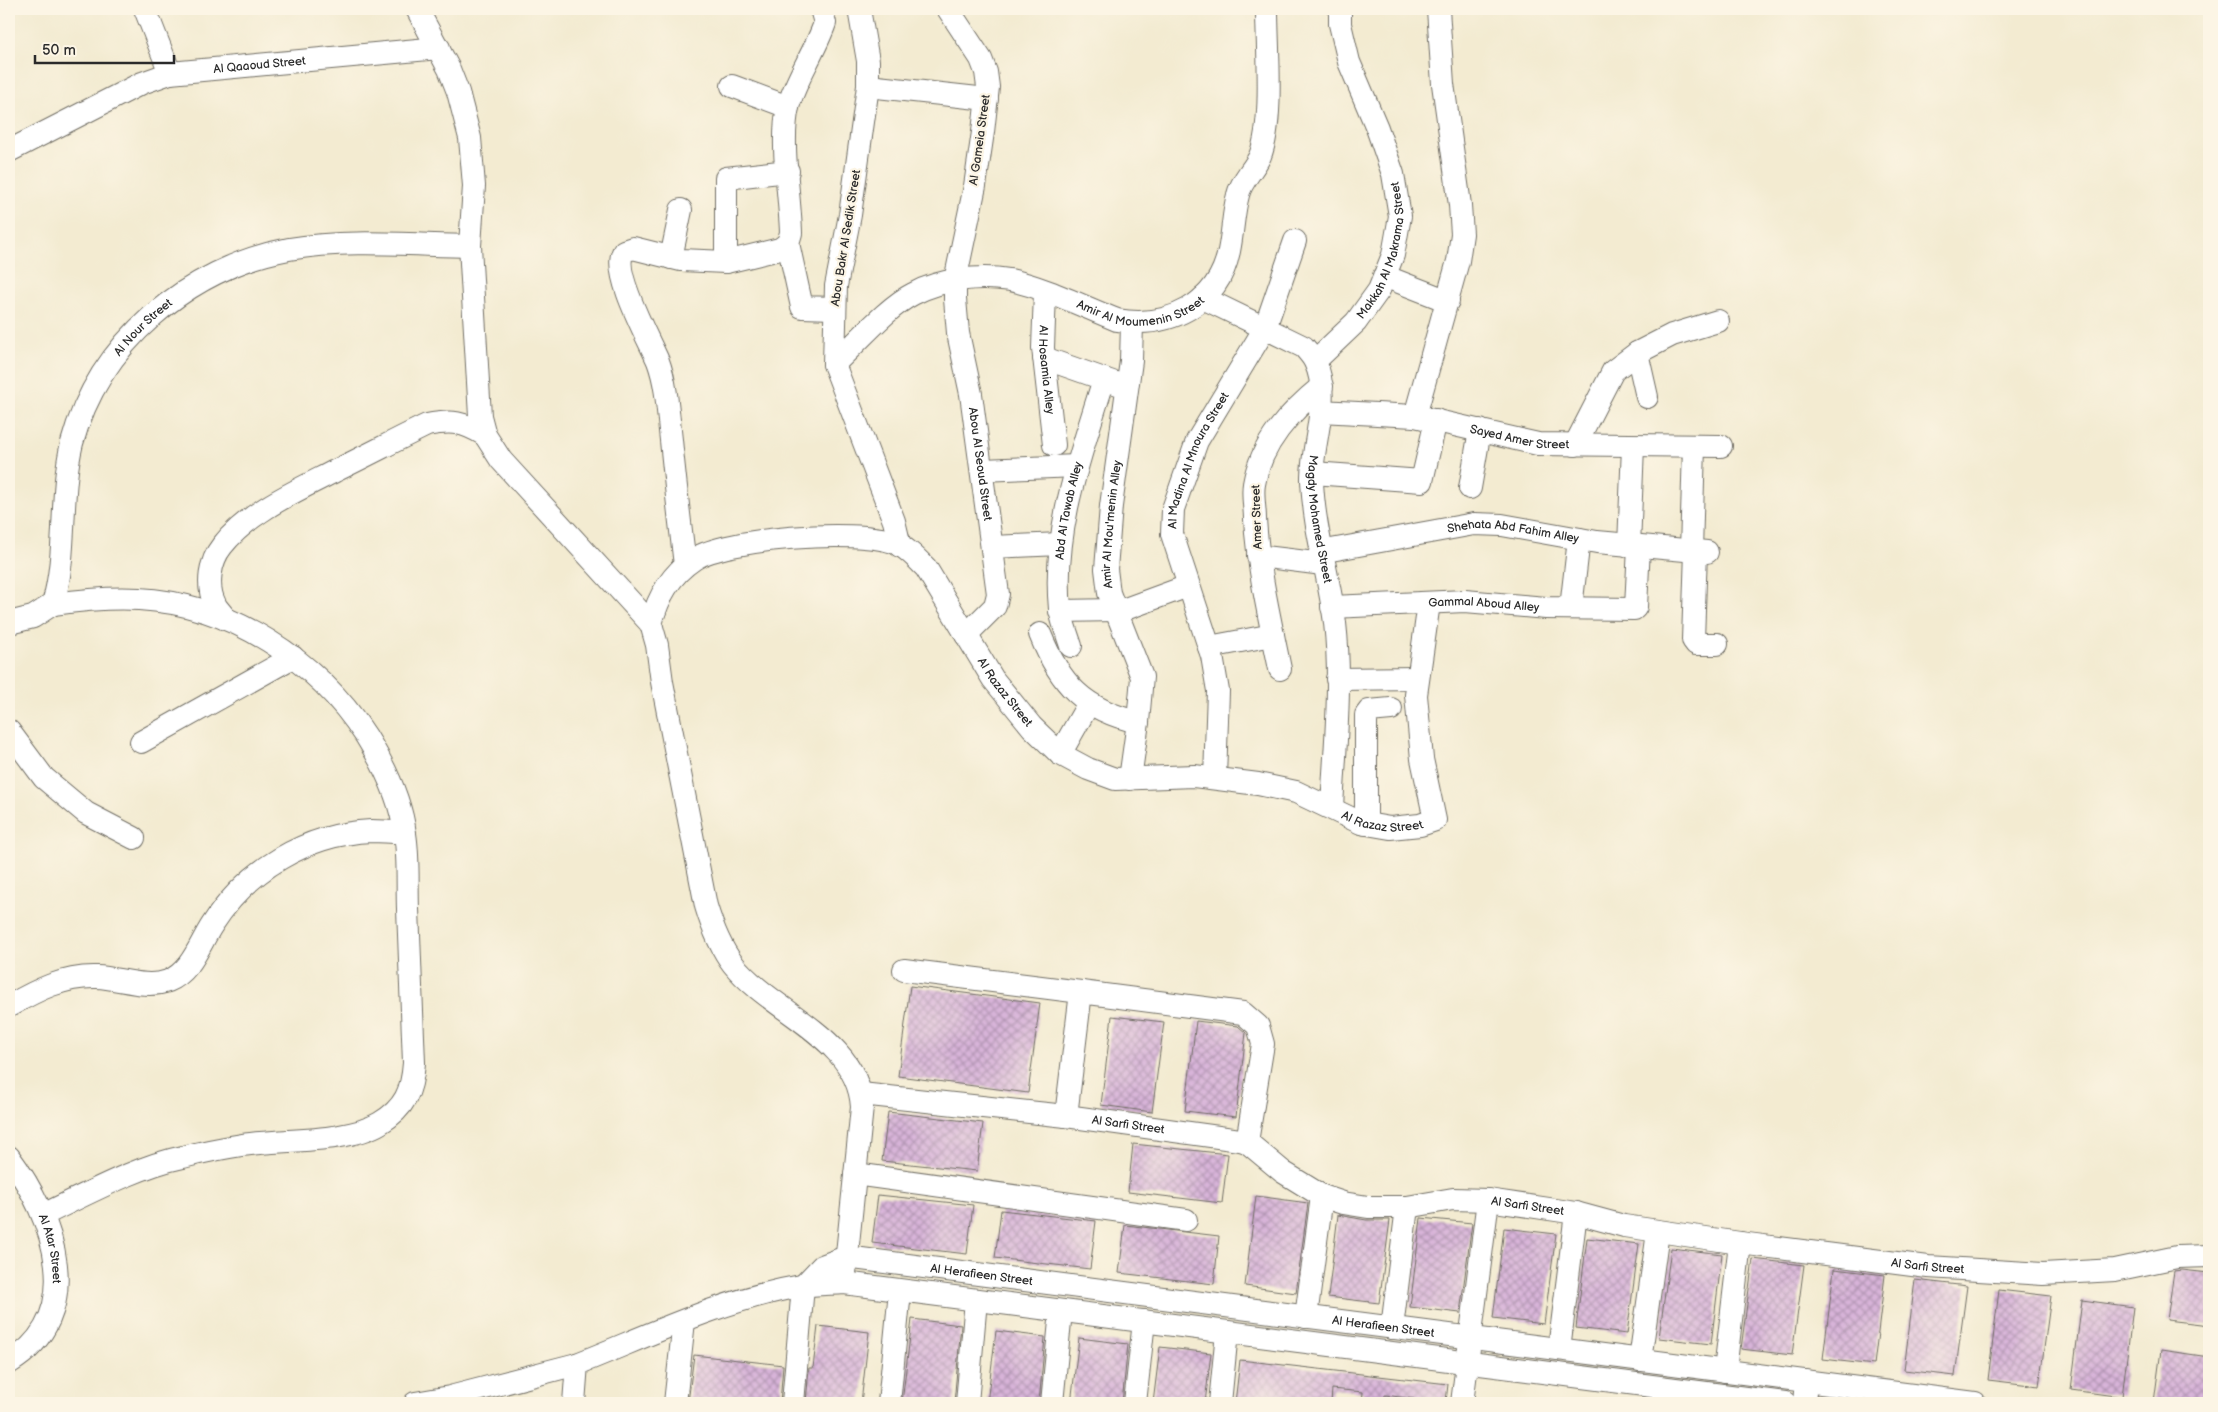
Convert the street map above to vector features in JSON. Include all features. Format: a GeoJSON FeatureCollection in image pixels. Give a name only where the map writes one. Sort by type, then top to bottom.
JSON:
{"type":"FeatureCollection","features":[{"type":"Feature","properties":{"kind":"street"},"geometry":{"type":"LineString","coordinates":[[145,9],[170,73]]}},
{"type":"Feature","properties":{"kind":"street"},"geometry":{"type":"LineString","coordinates":[[417,9],[439,48],[458,92],[470,138],[474,186],[470,246],[480,416],[485,435],[501,460],[652,624],[696,860],[712,925],[734,965],[762,992],[821,1037],[850,1067],[862,1094],[844,1283]]}},
{"type":"Feature","properties":{"kind":"street"},"geometry":{"type":"LineString","coordinates":[[821,9],[825,23],[796,84],[788,107],[785,138],[791,233],[788,243],[802,307],[834,308]]}},
{"type":"Feature","properties":{"kind":"street","name":"Abou Bakr Al Sedik Street"},"geometry":{"type":"LineString","coordinates":[[859,9],[868,61],[868,86],[850,215],[836,286],[834,364],[894,521],[900,546]]}},
{"type":"Feature","properties":{"kind":"street","name":"Al Gameia Street"},"geometry":{"type":"LineString","coordinates":[[948,9],[981,59],[986,72],[987,99],[975,186],[956,281]]}},
{"type":"Feature","properties":{"kind":"street","name":"Amir Al Moumenin Street"},"geometry":{"type":"LineString","coordinates":[[834,364],[869,330],[912,294],[937,284],[984,279],[1009,280],[1046,292],[1117,320],[1132,323],[1151,323],[1170,318],[1188,310],[1203,298],[1216,282],[1225,264],[1239,190],[1260,156],[1268,122],[1267,9]]}},
{"type":"Feature","properties":{"kind":"street","name":"Makkah Al Makrama Street"},"geometry":{"type":"LineString","coordinates":[[1315,361],[1356,322],[1379,290],[1393,255],[1400,216],[1392,174],[1377,128],[1349,62],[1340,24],[1340,9]]}},
{"type":"Feature","properties":{"kind":"street"},"geometry":{"type":"LineString","coordinates":[[1313,473],[1422,481],[1425,418],[1462,234],[1460,205],[1442,84],[1438,9]]}},
{"type":"Feature","properties":{"kind":"street","name":"Al Qaaoud Street"},"geometry":{"type":"LineString","coordinates":[[9,151],[142,82],[170,73],[439,48]]}},
{"type":"Feature","properties":{"kind":"street"},"geometry":{"type":"LineString","coordinates":[[732,86],[788,107]]}},
{"type":"Feature","properties":{"kind":"street"},"geometry":{"type":"LineString","coordinates":[[868,86],[987,99]]}},
{"type":"Feature","properties":{"kind":"street"},"geometry":{"type":"LineString","coordinates":[[726,262],[726,178],[788,170]]}},
{"type":"Feature","properties":{"kind":"street"},"geometry":{"type":"LineString","coordinates":[[671,258],[681,210]]}},
{"type":"Feature","properties":{"kind":"street","name":"Al Madina Al Mnoura Street"},"geometry":{"type":"LineString","coordinates":[[1215,778],[1218,690],[1209,648],[1172,534],[1174,509],[1197,441],[1265,328],[1295,241]]}},
{"type":"Feature","properties":{"kind":"street"},"geometry":{"type":"LineString","coordinates":[[685,565],[666,396],[658,361],[636,315],[620,270],[620,260],[624,251],[633,248],[671,258],[726,262],[767,254],[780,249],[788,243]]}},
{"type":"Feature","properties":{"kind":"street","name":"Al Nour Street"},"geometry":{"type":"LineString","coordinates":[[53,604],[59,584],[65,480],[73,443],[86,407],[103,373],[126,342],[153,314],[183,291],[216,272],[252,258],[290,249],[366,244],[470,246]]}},
{"type":"Feature","properties":{"kind":"street"},"geometry":{"type":"LineString","coordinates":[[1384,276],[1448,301]]}},
{"type":"Feature","properties":{"kind":"street","name":"Abou Al Seoud Street"},"geometry":{"type":"LineString","coordinates":[[956,281],[955,299],[958,333],[970,389],[993,547],[998,599],[994,606],[966,635]]}},
{"type":"Feature","properties":{"kind":"street","name":"Al Hosamia Alley"},"geometry":{"type":"LineString","coordinates":[[1046,292],[1044,358],[1054,445]]}},
{"type":"Feature","properties":{"kind":"street","name":"Magdy Mohamed Street"},"geometry":{"type":"LineString","coordinates":[[1203,298],[1304,347],[1315,361],[1322,386],[1313,473],[1322,558],[1332,607],[1337,653],[1338,679],[1332,808]]}},
{"type":"Feature","properties":{"kind":"street"},"geometry":{"type":"LineString","coordinates":[[1575,446],[1613,371],[1637,353],[1672,335],[1718,321]]}},
{"type":"Feature","properties":{"kind":"street","name":"Amir Al Mou'menin Alley"},"geometry":{"type":"LineString","coordinates":[[1130,779],[1142,676],[1116,611],[1107,582],[1106,558],[1110,506],[1128,388],[1132,323]]}},
{"type":"Feature","properties":{"kind":"street"},"geometry":{"type":"LineString","coordinates":[[1637,353],[1647,397]]}},
{"type":"Feature","properties":{"kind":"street"},"geometry":{"type":"LineString","coordinates":[[1044,358],[1128,388]]}},
{"type":"Feature","properties":{"kind":"street","name":"Abd Al Tawab Alley"},"geometry":{"type":"LineString","coordinates":[[1071,646],[1060,611],[1058,572],[1060,544],[1077,466],[1104,379]]}},
{"type":"Feature","properties":{"kind":"street","name":"Amer Street"},"geometry":{"type":"LineString","coordinates":[[1280,669],[1258,556],[1254,486],[1260,464],[1270,440],[1289,415],[1322,386]]}},
{"type":"Feature","properties":{"kind":"street","name":"Sayed Amer Street"},"geometry":{"type":"LineString","coordinates":[[1320,411],[1425,418],[1538,444],[1575,446],[1722,446]]}},
{"type":"Feature","properties":{"kind":"street"},"geometry":{"type":"LineString","coordinates":[[226,619],[214,604],[210,584],[212,564],[221,546],[265,509],[297,490],[427,425],[447,421],[454,422],[467,425],[485,435]]}},
{"type":"Feature","properties":{"kind":"street"},"geometry":{"type":"LineString","coordinates":[[1470,488],[1480,430]]}},
{"type":"Feature","properties":{"kind":"street"},"geometry":{"type":"LineString","coordinates":[[1634,446],[1634,546]]}},
{"type":"Feature","properties":{"kind":"street"},"geometry":{"type":"LineString","coordinates":[[1694,446],[1698,551],[1692,640],[1696,644],[1717,644]]}},
{"type":"Feature","properties":{"kind":"street"},"geometry":{"type":"LineString","coordinates":[[982,470],[1077,466]]}},
{"type":"Feature","properties":{"kind":"street","name":"Shehata Abd Fahim Alley"},"geometry":{"type":"LineString","coordinates":[[1258,556],[1322,558],[1474,524],[1502,525],[1634,546],[1698,551]]}},
{"type":"Feature","properties":{"kind":"street","name":"Al Razaz Street"},"geometry":{"type":"LineString","coordinates":[[652,624],[662,592],[672,577],[685,565],[707,551],[804,536],[843,534],[894,542],[911,553],[926,568],[993,679],[1032,727],[1060,754],[1088,769],[1115,779],[1194,776],[1296,792],[1332,808],[1342,815],[1366,824],[1390,828],[1420,825],[1435,820],[1422,759],[1416,695],[1417,678]]}},
{"type":"Feature","properties":{"kind":"street"},"geometry":{"type":"LineString","coordinates":[[1571,608],[1579,538]]}},
{"type":"Feature","properties":{"kind":"street"},"geometry":{"type":"LineString","coordinates":[[993,547],[1060,544]]}},
{"type":"Feature","properties":{"kind":"street","name":"Gammal Aboud Alley"},"geometry":{"type":"LineString","coordinates":[[1332,607],[1465,601],[1546,608],[1636,608],[1634,546]]}},
{"type":"Feature","properties":{"kind":"street"},"geometry":{"type":"LineString","coordinates":[[1060,611],[1116,611],[1188,586]]}},
{"type":"Feature","properties":{"kind":"street"},"geometry":{"type":"LineString","coordinates":[[9,623],[32,617],[53,604],[97,598],[141,599],[184,606],[226,619],[250,630],[293,657],[326,684],[358,724],[376,753],[394,792],[405,833],[414,1064],[412,1084],[407,1096],[397,1110],[380,1123],[364,1130],[344,1135],[242,1145],[180,1157],[128,1176],[43,1215]]}},
{"type":"Feature","properties":{"kind":"street"},"geometry":{"type":"LineString","coordinates":[[1338,679],[1417,678],[1428,603]]}},
{"type":"Feature","properties":{"kind":"street"},"geometry":{"type":"LineString","coordinates":[[1040,634],[1050,661],[1067,684],[1089,703],[1121,718],[1138,722]]}},
{"type":"Feature","properties":{"kind":"street"},"geometry":{"type":"LineString","coordinates":[[1209,648],[1273,635]]}},
{"type":"Feature","properties":{"kind":"street"},"geometry":{"type":"LineString","coordinates":[[140,742],[293,657]]}},
{"type":"Feature","properties":{"kind":"street"},"geometry":{"type":"LineString","coordinates":[[1060,754],[1089,703]]}},
{"type":"Feature","properties":{"kind":"street"},"geometry":{"type":"LineString","coordinates":[[1366,824],[1366,715],[1369,711],[1391,709]]}},
{"type":"Feature","properties":{"kind":"street"},"geometry":{"type":"LineString","coordinates":[[9,731],[44,778],[86,813],[134,838]]}},
{"type":"Feature","properties":{"kind":"street"},"geometry":{"type":"LineString","coordinates":[[9,1006],[48,985],[72,979],[96,977],[145,984],[158,984],[169,980],[180,974],[188,965],[212,925],[231,899],[254,876],[280,858],[309,844],[340,835],[372,831],[405,833]]}},
{"type":"Feature","properties":{"kind":"street"},"geometry":{"type":"LineString","coordinates":[[904,970],[1243,1013],[1252,1018],[1258,1026],[1263,1044],[1248,1142]]}},
{"type":"Feature","properties":{"kind":"street"},"geometry":{"type":"LineString","coordinates":[[1066,1116],[1081,992]]}},
{"type":"Feature","properties":{"kind":"street","name":"Al Sarfi Street"},"geometry":{"type":"LineString","coordinates":[[862,1094],[1066,1116],[1248,1142],[1283,1172],[1322,1196],[1343,1203],[1368,1207],[1407,1207],[1453,1199],[1488,1200],[1576,1213],[1624,1226],[1658,1232],[1740,1243],[1928,1266],[2043,1274],[2115,1270],[2176,1257],[2209,1256]]}},
{"type":"Feature","properties":{"kind":"street","name":"Al Atar Street"},"geometry":{"type":"LineString","coordinates":[[9,1157],[23,1177],[43,1215],[56,1263],[57,1285],[51,1318],[38,1340],[22,1355],[9,1363]]}},
{"type":"Feature","properties":{"kind":"street"},"geometry":{"type":"LineString","coordinates":[[855,1174],[1186,1220]]}},
{"type":"Feature","properties":{"kind":"street"},"geometry":{"type":"LineString","coordinates":[[1306,1317],[1322,1196]]}},
{"type":"Feature","properties":{"kind":"street"},"geometry":{"type":"LineString","coordinates":[[1462,1403],[1469,1362],[1488,1200]]}},
{"type":"Feature","properties":{"kind":"street"},"geometry":{"type":"LineString","coordinates":[[1392,1328],[1407,1207]]}},
{"type":"Feature","properties":{"kind":"street"},"geometry":{"type":"LineString","coordinates":[[1559,1350],[1576,1213]]}},
{"type":"Feature","properties":{"kind":"street"},"geometry":{"type":"LineString","coordinates":[[1640,1360],[1658,1232]]}},
{"type":"Feature","properties":{"kind":"street"},"geometry":{"type":"LineString","coordinates":[[1724,1371],[1740,1243]]}},
{"type":"Feature","properties":{"kind":"street","name":"Al Herafieen Street"},"geometry":{"type":"LineString","coordinates":[[803,1286],[822,1266],[846,1257],[1724,1371],[1805,1392],[1969,1403]]}},
{"type":"Feature","properties":{"kind":"street","name":"Al Herafieen Street"},"geometry":{"type":"LineString","coordinates":[[415,1403],[450,1400],[577,1364],[684,1321],[761,1296],[803,1286],[844,1283],[1469,1362],[1761,1402],[1785,1403]]}},
{"type":"Feature","properties":{"kind":"street"},"geometry":{"type":"LineString","coordinates":[[793,1403],[803,1286]]}},
{"type":"Feature","properties":{"kind":"street"},"geometry":{"type":"LineString","coordinates":[[888,1403],[900,1291]]}},
{"type":"Feature","properties":{"kind":"street"},"geometry":{"type":"LineString","coordinates":[[966,1403],[976,1300]]}},
{"type":"Feature","properties":{"kind":"street"},"geometry":{"type":"LineString","coordinates":[[1052,1403],[1061,1311]]}},
{"type":"Feature","properties":{"kind":"street"},"geometry":{"type":"LineString","coordinates":[[675,1403],[684,1321]]}},
{"type":"Feature","properties":{"kind":"street"},"geometry":{"type":"LineString","coordinates":[[1135,1403],[1144,1321]]}},
{"type":"Feature","properties":{"kind":"street"},"geometry":{"type":"LineString","coordinates":[[1220,1403],[1227,1332]]}},
{"type":"Feature","properties":{"kind":"street"},"geometry":{"type":"LineString","coordinates":[[574,1403],[577,1364]]}},
{"type":"Feature","properties":{"kind":"building"},"geometry":{"type":"Polygon","coordinates":[[[910,986],[1040,1003],[1028,1093],[898,1076],[910,986]]]}},
{"type":"Feature","properties":{"kind":"building"},"geometry":{"type":"Polygon","coordinates":[[[1112,1016],[1164,1022],[1152,1112],[1101,1105],[1112,1016]]]}},
{"type":"Feature","properties":{"kind":"building"},"geometry":{"type":"Polygon","coordinates":[[[1196,1021],[1238,1026],[1246,1033],[1236,1117],[1185,1111],[1196,1021]]]}},
{"type":"Feature","properties":{"kind":"building"},"geometry":{"type":"Polygon","coordinates":[[[888,1112],[983,1123],[977,1171],[882,1161],[888,1112]]]}},
{"type":"Feature","properties":{"kind":"building"},"geometry":{"type":"Polygon","coordinates":[[[1133,1144],[1228,1154],[1222,1203],[1128,1192],[1133,1144]]]}},
{"type":"Feature","properties":{"kind":"building"},"geometry":{"type":"Polygon","coordinates":[[[878,1195],[973,1205],[967,1254],[872,1243],[878,1195]]]}},
{"type":"Feature","properties":{"kind":"building"},"geometry":{"type":"Polygon","coordinates":[[[1256,1196],[1308,1203],[1296,1293],[1245,1286],[1256,1196]]]}},
{"type":"Feature","properties":{"kind":"building"},"geometry":{"type":"Polygon","coordinates":[[[1001,1210],[1096,1221],[1090,1269],[995,1258],[1001,1210]]]}},
{"type":"Feature","properties":{"kind":"building"},"geometry":{"type":"Polygon","coordinates":[[[1338,1215],[1366,1220],[1390,1220],[1379,1303],[1328,1297],[1338,1215]]]}},
{"type":"Feature","properties":{"kind":"building"},"geometry":{"type":"Polygon","coordinates":[[[1421,1218],[1472,1223],[1460,1313],[1410,1307],[1421,1218]]]}},
{"type":"Feature","properties":{"kind":"building"},"geometry":{"type":"Polygon","coordinates":[[[1125,1225],[1219,1236],[1214,1284],[1119,1273],[1125,1225]]]}},
{"type":"Feature","properties":{"kind":"building"},"geometry":{"type":"Polygon","coordinates":[[[1504,1228],[1556,1234],[1544,1324],[1493,1318],[1504,1228]]]}},
{"type":"Feature","properties":{"kind":"building"},"geometry":{"type":"Polygon","coordinates":[[[1587,1238],[1639,1244],[1627,1334],[1576,1328],[1587,1238]]]}},
{"type":"Feature","properties":{"kind":"building"},"geometry":{"type":"Polygon","coordinates":[[[1671,1248],[1722,1254],[1711,1344],[1659,1338],[1671,1248]]]}},
{"type":"Feature","properties":{"kind":"building"},"geometry":{"type":"Polygon","coordinates":[[[1753,1259],[1804,1265],[1792,1355],[1741,1349],[1753,1259]]]}},
{"type":"Feature","properties":{"kind":"building"},"geometry":{"type":"Polygon","coordinates":[[[1834,1269],[1885,1275],[1874,1365],[1823,1359],[1834,1269]]]}},
{"type":"Feature","properties":{"kind":"building"},"geometry":{"type":"Polygon","coordinates":[[[2174,1271],[2209,1273],[2209,1325],[2167,1320],[2174,1271]]]}},
{"type":"Feature","properties":{"kind":"building"},"geometry":{"type":"Polygon","coordinates":[[[1915,1280],[1967,1286],[1955,1376],[1904,1370],[1915,1280]]]}},
{"type":"Feature","properties":{"kind":"building"},"geometry":{"type":"Polygon","coordinates":[[[1999,1290],[2051,1296],[2039,1386],[1988,1380],[1999,1290]]]}},
{"type":"Feature","properties":{"kind":"building"},"geometry":{"type":"Polygon","coordinates":[[[2082,1300],[2133,1307],[2122,1397],[2071,1390],[2082,1300]]]}},
{"type":"Feature","properties":{"kind":"building"},"geometry":{"type":"Polygon","coordinates":[[[912,1319],[961,1325],[954,1403],[902,1403],[912,1319]]]}},
{"type":"Feature","properties":{"kind":"building"},"geometry":{"type":"Polygon","coordinates":[[[818,1326],[869,1332],[861,1403],[806,1403],[809,1368],[813,1368],[818,1326]]]}},
{"type":"Feature","properties":{"kind":"building"},"geometry":{"type":"Polygon","coordinates":[[[996,1331],[1045,1337],[1039,1403],[987,1403],[996,1331]]]}},
{"type":"Feature","properties":{"kind":"building"},"geometry":{"type":"Polygon","coordinates":[[[1079,1338],[1128,1344],[1122,1403],[1071,1403],[1079,1338]]]}},
{"type":"Feature","properties":{"kind":"building"},"geometry":{"type":"Polygon","coordinates":[[[1160,1347],[1211,1353],[1205,1403],[1153,1403],[1160,1347]]]}},
{"type":"Feature","properties":{"kind":"building"},"geometry":{"type":"Polygon","coordinates":[[[2161,1350],[2209,1357],[2209,1403],[2154,1402],[2161,1350]]]}},
{"type":"Feature","properties":{"kind":"building"},"geometry":{"type":"Polygon","coordinates":[[[694,1355],[783,1365],[780,1403],[688,1403],[694,1355]]]}},
{"type":"Feature","properties":{"kind":"building"},"geometry":{"type":"Polygon","coordinates":[[[1240,1360],[1448,1384],[1446,1402],[1414,1403],[1414,1399],[1385,1395],[1384,1403],[1362,1403],[1363,1392],[1332,1389],[1331,1403],[1235,1403],[1240,1360]]]}}]}
